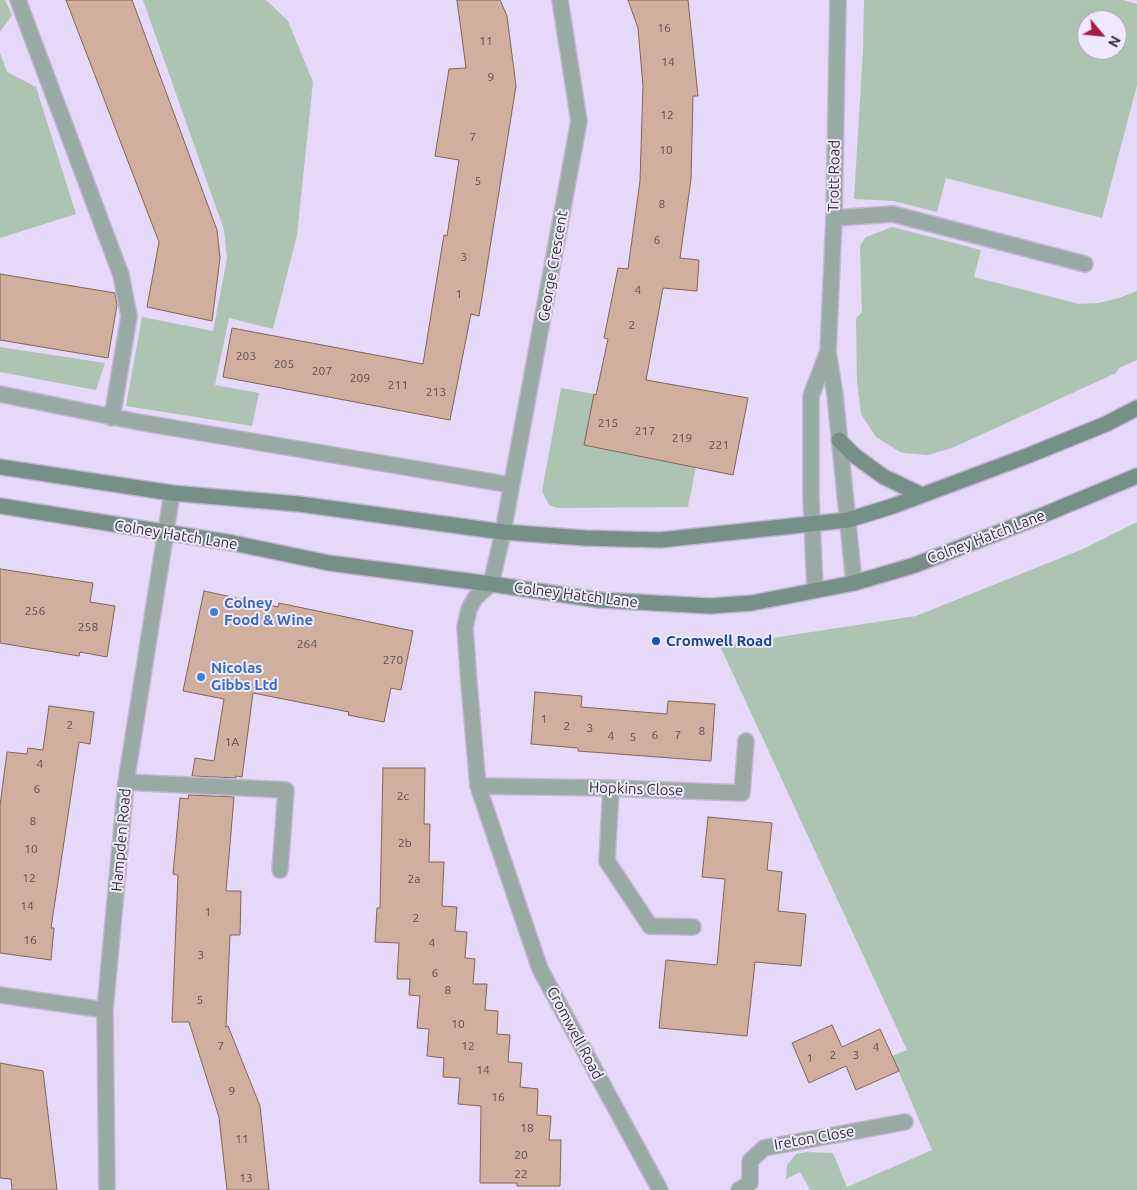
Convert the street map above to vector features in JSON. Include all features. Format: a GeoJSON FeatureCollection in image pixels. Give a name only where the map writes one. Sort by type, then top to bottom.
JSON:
{"type":"FeatureCollection","features":[{"type":"Feature","properties":{"kind":"main road"},"geometry":{"type":"LineString","coordinates":[[0,467],[172,493],[299,504],[503,532],[585,538],[660,540],[848,520],[893,506],[1036,452],[1106,424],[1137,408]]}},
{"type":"Feature","properties":{"kind":"main road"},"geometry":{"type":"LineString","coordinates":[[840,440],[855,456],[884,477],[922,495]]}},
{"type":"Feature","properties":{"kind":"main road","name":"Colney Hatch Lane"},"geometry":{"type":"LineString","coordinates":[[0,506],[233,544],[329,563],[599,600],[710,606],[752,603],[854,583],[915,565],[1137,476]]}},
{"type":"Feature","properties":{"kind":"street"},"geometry":{"type":"LineString","coordinates":[[18,0],[121,275],[129,316],[112,418]]}},
{"type":"Feature","properties":{"kind":"street","name":"George Crescent"},"geometry":{"type":"LineString","coordinates":[[491,584],[503,532],[579,121],[560,0]]}},
{"type":"Feature","properties":{"kind":"street","name":"Trott Road"},"geometry":{"type":"LineString","coordinates":[[838,0],[834,218],[828,352],[835,395],[854,583]]}},
{"type":"Feature","properties":{"kind":"street"},"geometry":{"type":"LineString","coordinates":[[834,218],[893,214],[1085,264]]}},
{"type":"Feature","properties":{"kind":"street","name":"Trott Road"},"geometry":{"type":"LineString","coordinates":[[815,590],[812,524],[811,396],[828,352]]}},
{"type":"Feature","properties":{"kind":"street"},"geometry":{"type":"LineString","coordinates":[[0,394],[112,418],[511,485]]}},
{"type":"Feature","properties":{"kind":"street","name":"Hampden Road"},"geometry":{"type":"LineString","coordinates":[[107,1190],[105,1010],[126,782],[172,493]]}},
{"type":"Feature","properties":{"kind":"street","name":"Cromwell Road"},"geometry":{"type":"LineString","coordinates":[[491,584],[476,598],[469,608],[465,628],[478,786],[540,970],[660,1190]]}},
{"type":"Feature","properties":{"kind":"street","name":"Hopkins Close"},"geometry":{"type":"LineString","coordinates":[[478,786],[611,788],[742,793],[746,741]]}},
{"type":"Feature","properties":{"kind":"street"},"geometry":{"type":"LineString","coordinates":[[126,782],[286,790],[280,870]]}},
{"type":"Feature","properties":{"kind":"street"},"geometry":{"type":"LineString","coordinates":[[611,788],[607,861],[650,926],[693,927]]}},
{"type":"Feature","properties":{"kind":"street"},"geometry":{"type":"LineString","coordinates":[[0,995],[105,1010]]}},
{"type":"Feature","properties":{"kind":"street","name":"Ireton Close"},"geometry":{"type":"LineString","coordinates":[[748,1188],[750,1161],[764,1148],[905,1122]]}},
{"type":"Feature","properties":{"kind":"green space"},"geometry":{"type":"Polygon","coordinates":[[[0,0],[5,0],[12,15],[0,32],[0,0]]]}},
{"type":"Feature","properties":{"kind":"green space"},"geometry":{"type":"Polygon","coordinates":[[[143,0],[266,0],[288,21],[313,82],[297,235],[273,329],[229,318],[215,385],[259,393],[252,426],[126,406],[142,317],[213,331],[227,259],[224,230],[143,0]]]}},
{"type":"Feature","properties":{"kind":"green space"},"geometry":{"type":"Polygon","coordinates":[[[864,0],[1123,0],[1137,4],[1137,85],[1102,218],[946,178],[937,212],[894,201],[854,199],[863,50],[864,0]]]}},
{"type":"Feature","properties":{"kind":"green space"},"geometry":{"type":"Polygon","coordinates":[[[0,53],[7,72],[36,87],[76,214],[0,238],[0,53]]]}},
{"type":"Feature","properties":{"kind":"green space"},"geometry":{"type":"Polygon","coordinates":[[[892,227],[981,250],[974,277],[1079,304],[1099,303],[1137,291],[1137,360],[1119,368],[1116,373],[952,448],[928,455],[902,453],[876,437],[861,414],[857,381],[856,318],[862,312],[861,244],[866,237],[892,227]]]}},
{"type":"Feature","properties":{"kind":"green space"},"geometry":{"type":"Polygon","coordinates":[[[0,347],[105,363],[96,390],[0,372],[0,347]]]}},
{"type":"Feature","properties":{"kind":"green space"},"geometry":{"type":"Polygon","coordinates":[[[561,388],[594,394],[585,445],[696,467],[688,507],[557,508],[549,505],[542,491],[561,388]]]}},
{"type":"Feature","properties":{"kind":"green space"},"geometry":{"type":"Polygon","coordinates":[[[1137,522],[1137,1190],[810,1190],[800,1172],[786,1179],[787,1165],[796,1154],[807,1152],[833,1153],[847,1187],[932,1150],[892,1056],[907,1050],[720,646],[916,616],[1083,549],[1137,522]]]}},
{"type":"Feature","properties":{"kind":"building"},"geometry":{"type":"Polygon","coordinates":[[[66,0],[132,0],[217,230],[220,258],[212,321],[147,307],[159,242],[66,0]]]}},
{"type":"Feature","properties":{"kind":"building"},"geometry":{"type":"Polygon","coordinates":[[[457,0],[500,0],[507,16],[516,86],[479,316],[471,314],[450,420],[223,377],[232,328],[423,364],[444,235],[447,236],[459,160],[435,156],[449,69],[466,68],[457,0]]]}},
{"type":"Feature","properties":{"kind":"building"},"geometry":{"type":"Polygon","coordinates":[[[628,0],[688,0],[698,96],[693,96],[691,179],[680,258],[699,260],[697,291],[663,288],[646,380],[748,398],[733,475],[584,445],[594,394],[596,395],[608,339],[604,338],[618,268],[628,269],[640,181],[643,86],[638,28],[628,0]]]}},
{"type":"Feature","properties":{"kind":"building"},"geometry":{"type":"Polygon","coordinates":[[[0,274],[115,293],[117,305],[108,358],[0,340],[0,274]]]}},
{"type":"Feature","properties":{"kind":"building"},"geometry":{"type":"Polygon","coordinates":[[[0,569],[93,583],[90,602],[115,606],[107,657],[80,652],[79,656],[0,643],[0,569]]]}},
{"type":"Feature","properties":{"kind":"building"},"geometry":{"type":"Polygon","coordinates":[[[204,591],[278,607],[279,603],[413,631],[401,690],[391,688],[384,722],[348,715],[349,712],[253,693],[242,777],[192,776],[195,758],[214,761],[224,699],[183,691],[204,591]]]}},
{"type":"Feature","properties":{"kind":"building"},"geometry":{"type":"Polygon","coordinates":[[[535,692],[582,696],[581,707],[667,714],[668,701],[715,704],[711,761],[578,751],[578,748],[531,744],[535,692]]]}},
{"type":"Feature","properties":{"kind":"building"},"geometry":{"type":"Polygon","coordinates":[[[49,706],[94,712],[90,744],[79,742],[51,928],[54,928],[51,960],[0,953],[0,806],[7,752],[27,754],[28,748],[43,750],[49,706]]]}},
{"type":"Feature","properties":{"kind":"building"},"geometry":{"type":"Polygon","coordinates":[[[383,768],[425,768],[424,824],[430,824],[429,862],[444,862],[442,906],[457,907],[455,931],[467,932],[465,958],[475,959],[473,984],[487,984],[485,1010],[498,1011],[497,1034],[510,1035],[508,1062],[522,1063],[520,1087],[538,1089],[537,1115],[551,1116],[549,1140],[561,1140],[560,1186],[517,1186],[517,1183],[480,1183],[481,1106],[458,1104],[460,1078],[443,1077],[444,1058],[427,1056],[429,1029],[417,1028],[420,996],[409,995],[410,979],[397,979],[399,943],[375,942],[377,908],[380,908],[383,768]]]}},
{"type":"Feature","properties":{"kind":"building"},"geometry":{"type":"Polygon","coordinates":[[[189,795],[234,797],[226,891],[241,891],[240,935],[230,935],[226,1027],[228,1026],[260,1106],[269,1190],[227,1190],[219,1117],[189,1022],[172,1022],[178,875],[173,874],[180,798],[188,799],[189,795]]]}},
{"type":"Feature","properties":{"kind":"building"},"geometry":{"type":"Polygon","coordinates":[[[708,817],[772,823],[767,870],[782,872],[778,911],[806,914],[801,966],[755,962],[747,1036],[659,1028],[666,960],[717,965],[725,879],[702,877],[708,817]]]}},
{"type":"Feature","properties":{"kind":"building"},"geometry":{"type":"Polygon","coordinates":[[[832,1025],[842,1047],[880,1029],[899,1071],[856,1090],[846,1066],[809,1083],[792,1043],[832,1025]]]}},
{"type":"Feature","properties":{"kind":"building"},"geometry":{"type":"Polygon","coordinates":[[[0,1063],[43,1071],[57,1190],[12,1190],[11,1179],[0,1178],[0,1063]]]}},
{"type":"Feature","properties":{"kind":"place","name":"Colney Food & Wine"},"geometry":{"type":"Point","coordinates":[214,612]}},
{"type":"Feature","properties":{"kind":"place","name":"Cromwell Road"},"geometry":{"type":"Point","coordinates":[656,641]}},
{"type":"Feature","properties":{"kind":"place","name":"Nicolas Gibbs Ltd"},"geometry":{"type":"Point","coordinates":[201,677]}}]}
